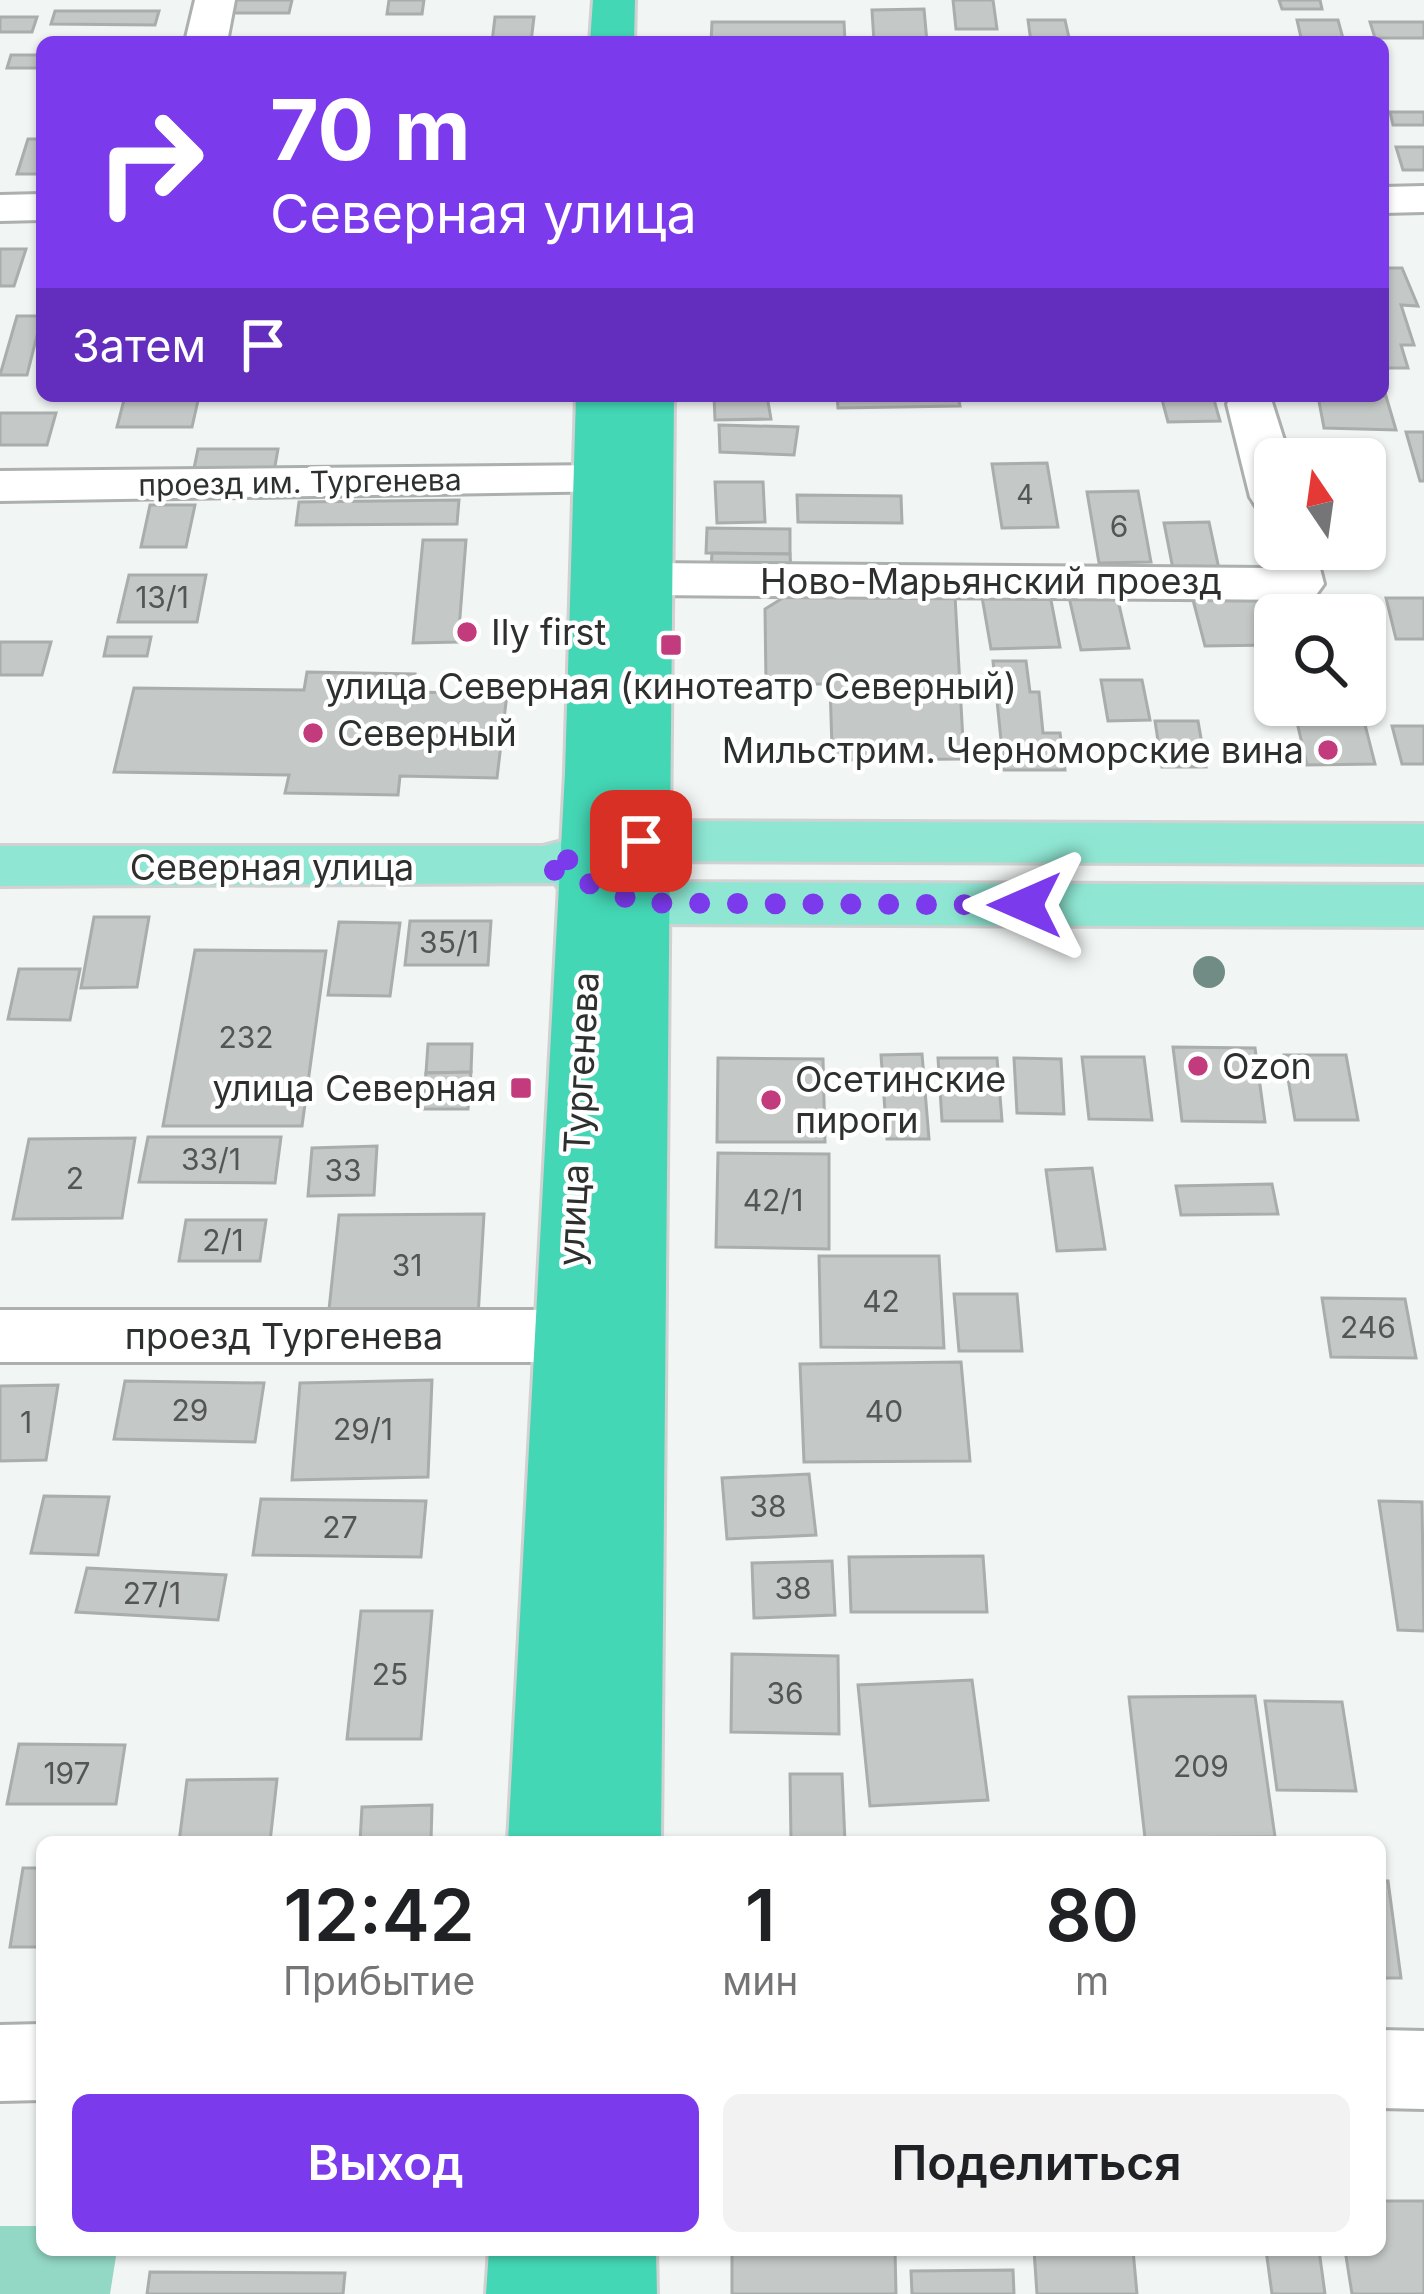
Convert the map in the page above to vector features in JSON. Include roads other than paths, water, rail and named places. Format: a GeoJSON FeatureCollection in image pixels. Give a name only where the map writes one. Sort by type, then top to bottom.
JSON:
{"type":"FeatureCollection","features":[{"type":"Feature","properties":{"kind":"highway"},"geometry":{"type":"LineString","coordinates":[[612,36],[614,0]]}},
{"type":"Feature","properties":{"kind":"highway"},"geometry":{"type":"LineString","coordinates":[[650,0],[650,36]]}},
{"type":"Feature","properties":{"kind":"highway","name":"улица Тургенева"},"geometry":{"type":"LineString","coordinates":[[601,402],[601,870],[621,1836]]}},
{"type":"Feature","properties":{"kind":"highway","name":"улица Тургенева"},"geometry":{"type":"LineString","coordinates":[[548,1836],[568,1336],[601,870],[648,579],[649,402]]}},
{"type":"Feature","properties":{"kind":"highway"},"geometry":{"type":"LineString","coordinates":[[531,2294],[533,2256]]}},
{"type":"Feature","properties":{"kind":"highway"},"geometry":{"type":"LineString","coordinates":[[612,2256],[612,2294]]}},
{"type":"Feature","properties":{"kind":"main road","name":"Северная улица"},"geometry":{"type":"LineString","coordinates":[[601,870],[1424,844]]}},
{"type":"Feature","properties":{"kind":"main road","name":"Северная улица"},"geometry":{"type":"LineString","coordinates":[[0,866],[601,870],[1424,906]]}},
{"type":"Feature","properties":{"kind":"street"},"geometry":{"type":"LineString","coordinates":[[207,36],[215,0]]}},
{"type":"Feature","properties":{"kind":"street"},"geometry":{"type":"LineString","coordinates":[[1389,200],[1424,199]]}},
{"type":"Feature","properties":{"kind":"street"},"geometry":{"type":"LineString","coordinates":[[0,208],[36,207]]}},
{"type":"Feature","properties":{"kind":"street"},"geometry":{"type":"LineString","coordinates":[[1251,404],[1260,438]]}},
{"type":"Feature","properties":{"kind":"street","name":"проезд им. Тургенева"},"geometry":{"type":"LineString","coordinates":[[0,485],[600,480]]}},
{"type":"Feature","properties":{"kind":"street","name":"Ново-Марьянский проезд"},"geometry":{"type":"LineString","coordinates":[[648,579],[1298,584],[1294,570]]}},
{"type":"Feature","properties":{"kind":"street","name":"проезд Тургенева"},"geometry":{"type":"LineString","coordinates":[[0,1336],[568,1336]]}},
{"type":"Feature","properties":{"kind":"street"},"geometry":{"type":"LineString","coordinates":[[0,2063],[36,2062]]}},
{"type":"Feature","properties":{"kind":"street"},"geometry":{"type":"LineString","coordinates":[[1386,2069],[1424,2070]]}},
{"type":"Feature","properties":{"kind":"place","name":"Ily first"},"geometry":{"type":"Point","coordinates":[467,632]}},
{"type":"Feature","properties":{"kind":"place","name":"улица Северная (кинотеатр Северный)"},"geometry":{"type":"Point","coordinates":[671,645]}},
{"type":"Feature","properties":{"kind":"place","name":"Северный"},"geometry":{"type":"Point","coordinates":[313,733]}},
{"type":"Feature","properties":{"kind":"place","name":"Мильстрим. Черноморские вина"},"geometry":{"type":"Point","coordinates":[1328,750]}},
{"type":"Feature","properties":{"kind":"place","name":"Ozon"},"geometry":{"type":"Point","coordinates":[1198,1066]}},
{"type":"Feature","properties":{"kind":"place","name":"улица Северная"},"geometry":{"type":"Point","coordinates":[521,1088]}},
{"type":"Feature","properties":{"kind":"place","name":"Осетинские пироги"},"geometry":{"type":"Point","coordinates":[771,1100]}}]}
